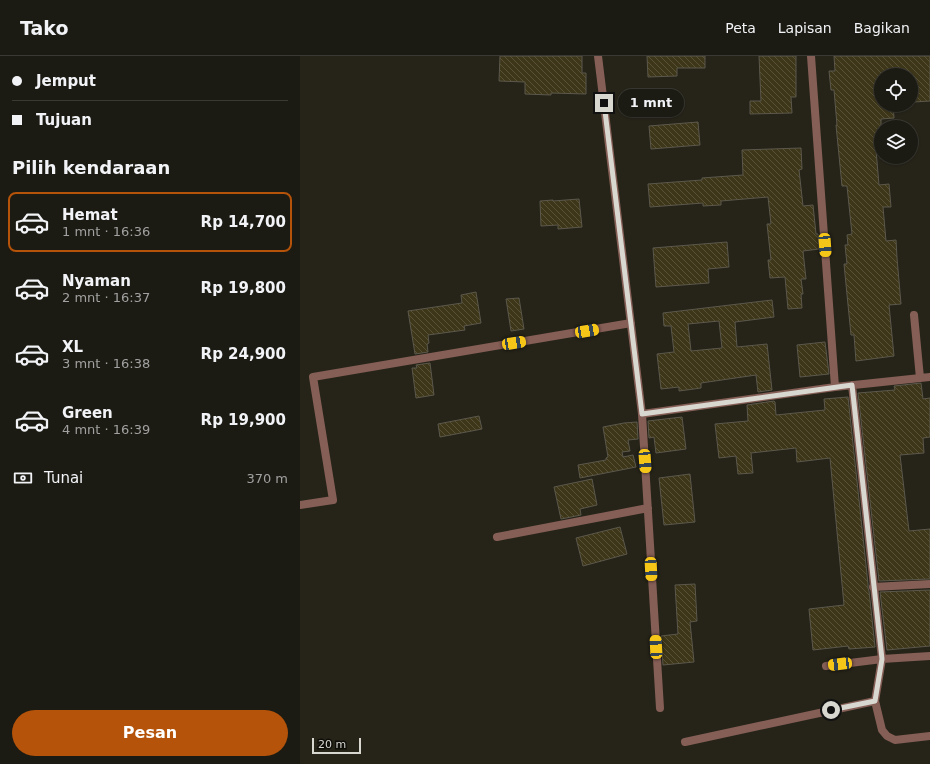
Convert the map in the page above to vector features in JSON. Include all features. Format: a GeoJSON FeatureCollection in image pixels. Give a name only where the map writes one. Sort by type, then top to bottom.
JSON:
{"type":"FeatureCollection","features":[{"type":"Feature","properties":{"kind":"street"},"geometry":{"type":"LineString","coordinates":[[598,56],[642,414],[660,708]]}},
{"type":"Feature","properties":{"kind":"street"},"geometry":{"type":"LineString","coordinates":[[811,56],[835,387]]}},
{"type":"Feature","properties":{"kind":"street"},"geometry":{"type":"LineString","coordinates":[[914,315],[920,378]]}},
{"type":"Feature","properties":{"kind":"street"},"geometry":{"type":"LineString","coordinates":[[300,505],[333,500],[313,377],[631,323]]}},
{"type":"Feature","properties":{"kind":"street"},"geometry":{"type":"LineString","coordinates":[[642,414],[835,387],[930,377]]}},
{"type":"Feature","properties":{"kind":"street"},"geometry":{"type":"LineString","coordinates":[[852,385],[882,659],[875,701],[882,730],[887,736],[895,740],[930,736]]}},
{"type":"Feature","properties":{"kind":"street"},"geometry":{"type":"LineString","coordinates":[[497,537],[648,508]]}},
{"type":"Feature","properties":{"kind":"street"},"geometry":{"type":"LineString","coordinates":[[874,587],[930,584]]}},
{"type":"Feature","properties":{"kind":"street"},"geometry":{"type":"LineString","coordinates":[[826,666],[882,659],[930,656]]}},
{"type":"Feature","properties":{"kind":"street"},"geometry":{"type":"LineString","coordinates":[[685,742],[875,701]]}},
{"type":"Feature","properties":{"kind":"building"},"geometry":{"type":"Polygon","coordinates":[[[500,56],[582,56],[582,73],[586,73],[586,94],[525,94],[525,82],[499,81],[500,56]]]}},
{"type":"Feature","properties":{"kind":"building"},"geometry":{"type":"Polygon","coordinates":[[[647,56],[705,56],[705,68],[677,68],[677,76],[648,77],[647,56]]]}},
{"type":"Feature","properties":{"kind":"building"},"geometry":{"type":"Polygon","coordinates":[[[759,56],[796,56],[796,97],[791,97],[792,113],[750,114],[750,101],[761,101],[759,56]]]}},
{"type":"Feature","properties":{"kind":"building"},"geometry":{"type":"Polygon","coordinates":[[[834,56],[930,56],[930,101],[918,102],[918,68],[874,68],[874,112],[894,112],[894,118],[874,120],[874,164],[877,164],[879,185],[889,184],[891,207],[883,207],[886,241],[896,240],[901,304],[889,305],[894,356],[856,361],[854,335],[851,335],[844,264],[847,264],[845,245],[848,245],[847,235],[852,234],[847,186],[842,186],[834,90],[831,90],[829,71],[835,71],[834,56]]]}},
{"type":"Feature","properties":{"kind":"building"},"geometry":{"type":"Polygon","coordinates":[[[698,122],[700,145],[651,149],[649,126],[698,122]]]}},
{"type":"Feature","properties":{"kind":"building"},"geometry":{"type":"Polygon","coordinates":[[[801,148],[802,169],[799,170],[803,206],[813,205],[819,249],[803,251],[806,279],[801,279],[803,294],[801,294],[802,308],[788,309],[785,277],[770,278],[768,260],[771,260],[767,224],[771,224],[768,197],[721,201],[721,205],[703,206],[703,203],[650,207],[648,184],[743,175],[742,150],[801,148]]]}},
{"type":"Feature","properties":{"kind":"building"},"geometry":{"type":"Polygon","coordinates":[[[579,199],[582,227],[558,229],[558,225],[541,226],[540,201],[579,199]]]}},
{"type":"Feature","properties":{"kind":"building"},"geometry":{"type":"Polygon","coordinates":[[[727,242],[729,267],[708,269],[709,283],[656,287],[653,248],[727,242]]]}},
{"type":"Feature","properties":{"kind":"building"},"geometry":{"type":"Polygon","coordinates":[[[476,292],[481,323],[464,326],[465,330],[428,335],[428,352],[415,354],[408,311],[462,303],[461,295],[476,292]]]}},
{"type":"Feature","properties":{"kind":"building"},"geometry":{"type":"Polygon","coordinates":[[[519,298],[524,329],[511,331],[506,299],[519,298]]]}},
{"type":"Feature","properties":{"kind":"building"},"geometry":{"type":"Polygon","coordinates":[[[772,300],[774,317],[735,322],[737,347],[767,344],[772,390],[758,392],[756,375],[701,383],[701,388],[679,391],[679,387],[661,389],[657,354],[674,352],[671,326],[664,326],[663,313],[772,300]],[[719,321],[688,324],[691,351],[722,348],[719,321]]]}},
{"type":"Feature","properties":{"kind":"building"},"geometry":{"type":"Polygon","coordinates":[[[825,342],[829,374],[800,377],[797,345],[825,342]]]}},
{"type":"Feature","properties":{"kind":"building"},"geometry":{"type":"Polygon","coordinates":[[[430,363],[434,395],[416,398],[412,368],[417,368],[416,365],[430,363]]]}},
{"type":"Feature","properties":{"kind":"building"},"geometry":{"type":"Polygon","coordinates":[[[921,383],[923,399],[930,398],[930,437],[923,438],[924,453],[900,455],[909,531],[930,529],[930,579],[879,581],[858,393],[895,390],[894,386],[921,383]]]}},
{"type":"Feature","properties":{"kind":"building"},"geometry":{"type":"Polygon","coordinates":[[[848,397],[875,647],[849,649],[848,646],[813,650],[809,609],[844,605],[830,458],[797,462],[796,448],[751,453],[753,473],[738,474],[736,456],[719,458],[715,424],[748,421],[747,405],[774,401],[776,415],[825,410],[824,399],[848,397]]]}},
{"type":"Feature","properties":{"kind":"building"},"geometry":{"type":"Polygon","coordinates":[[[479,416],[482,429],[440,437],[438,424],[479,416]]]}},
{"type":"Feature","properties":{"kind":"building"},"geometry":{"type":"Polygon","coordinates":[[[682,417],[686,449],[656,453],[654,437],[649,438],[648,421],[682,417]]]}},
{"type":"Feature","properties":{"kind":"building"},"geometry":{"type":"Polygon","coordinates":[[[637,422],[638,439],[628,440],[630,451],[622,452],[623,457],[633,455],[636,467],[580,478],[578,465],[606,460],[608,457],[603,427],[637,422]]]}},
{"type":"Feature","properties":{"kind":"building"},"geometry":{"type":"Polygon","coordinates":[[[690,474],[695,522],[664,525],[659,478],[690,474]]]}},
{"type":"Feature","properties":{"kind":"building"},"geometry":{"type":"Polygon","coordinates":[[[592,479],[597,505],[580,509],[581,515],[561,519],[554,487],[592,479]]]}},
{"type":"Feature","properties":{"kind":"building"},"geometry":{"type":"Polygon","coordinates":[[[620,527],[627,554],[583,566],[576,538],[620,527]]]}},
{"type":"Feature","properties":{"kind":"building"},"geometry":{"type":"Polygon","coordinates":[[[695,584],[697,621],[690,622],[694,662],[663,665],[661,636],[678,634],[675,585],[695,584]]]}},
{"type":"Feature","properties":{"kind":"building"},"geometry":{"type":"Polygon","coordinates":[[[930,590],[930,646],[887,650],[880,592],[930,590]]]}},
{"type":"Feature","properties":{"kind":"route"},"geometry":{"type":"LineString","coordinates":[[604,103],[642,414],[852,385],[882,659],[875,701],[831,710]]}}]}
